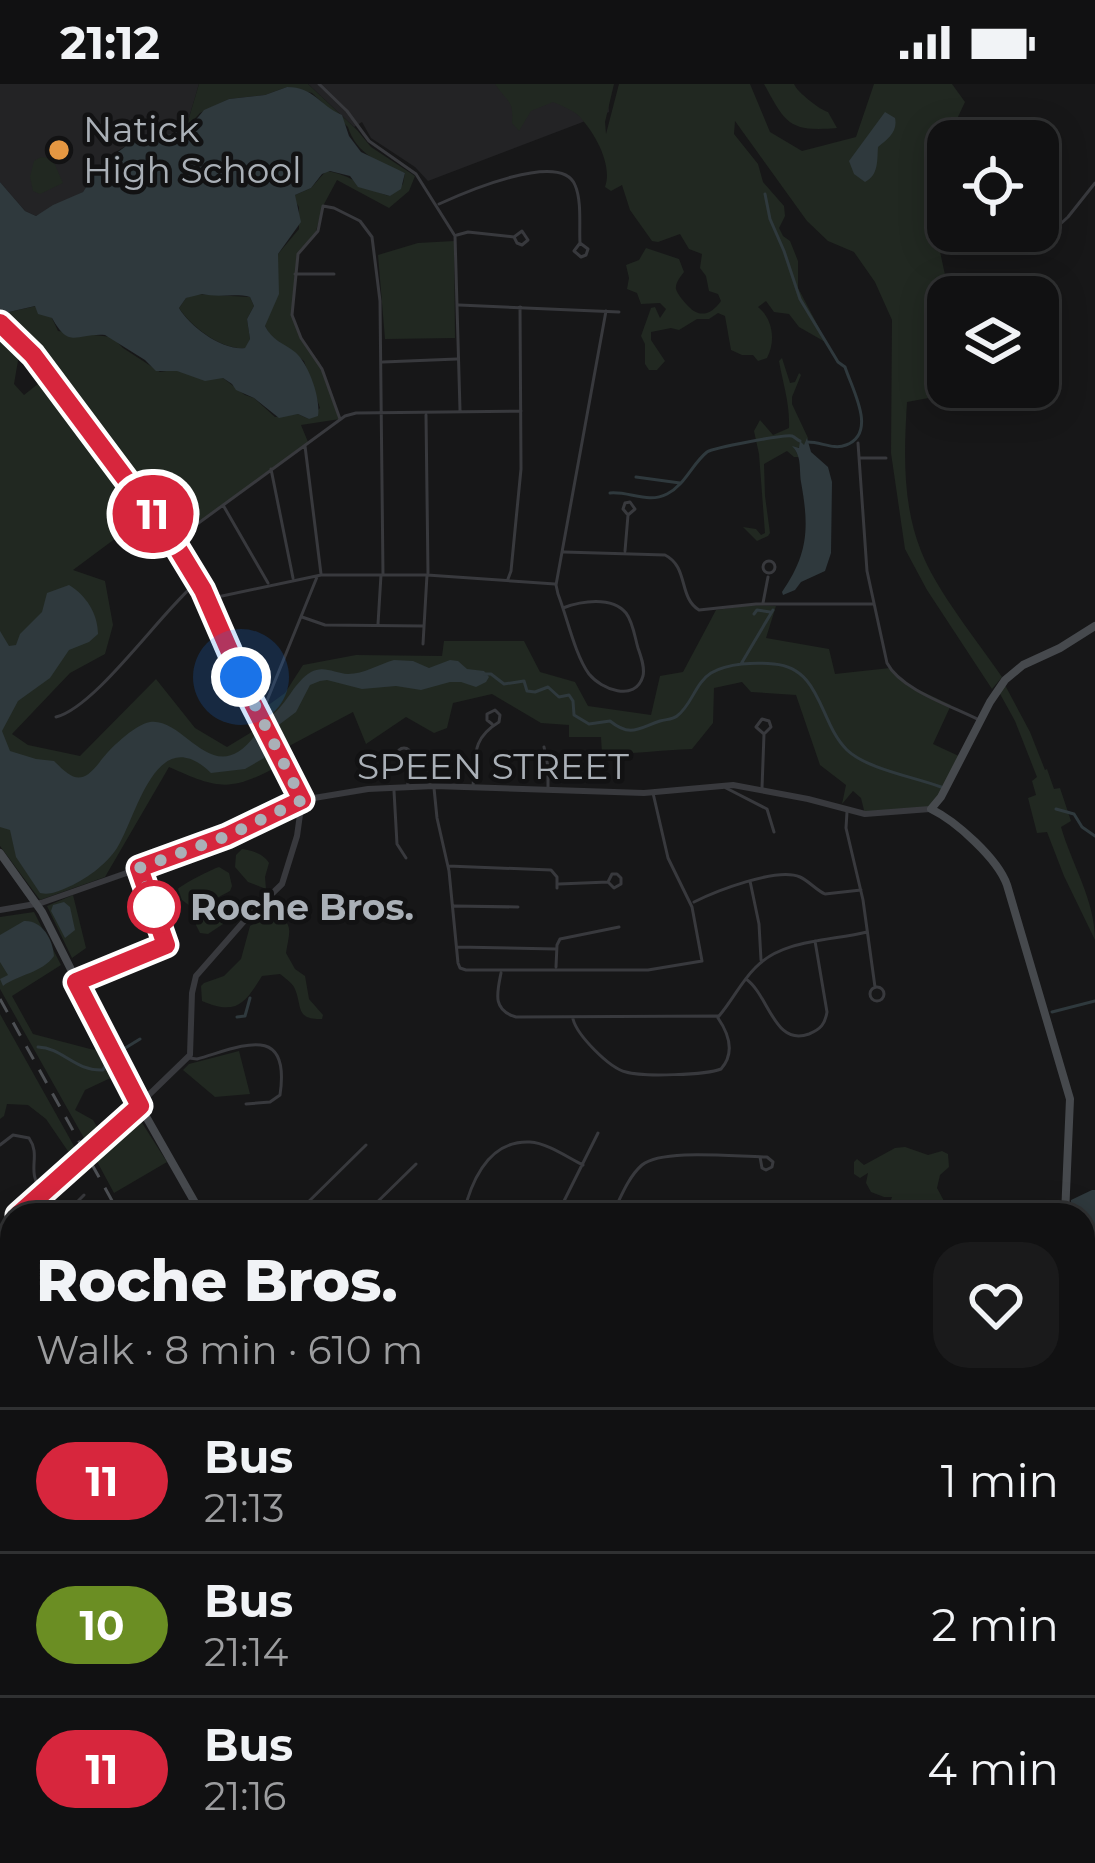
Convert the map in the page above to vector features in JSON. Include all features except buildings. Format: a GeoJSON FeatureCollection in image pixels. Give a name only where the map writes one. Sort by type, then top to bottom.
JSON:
{"type":"FeatureCollection","features":[{"type":"Feature","properties":{"kind":"main road"},"geometry":{"type":"LineString","coordinates":[[1065,1203],[1070,1099],[1007,885],[998,864],[935,811],[994,694],[1008,676],[1095,626]]}},
{"type":"Feature","properties":{"kind":"main road"},"geometry":{"type":"LineString","coordinates":[[0,853],[37,904],[195,1203]]}},
{"type":"Feature","properties":{"kind":"street"},"geometry":{"type":"LineString","coordinates":[[319,84],[369,142],[416,174],[455,236],[460,412]]}},
{"type":"Feature","properties":{"kind":"street"},"geometry":{"type":"LineString","coordinates":[[437,205],[513,176],[560,170],[576,188],[580,243]]}},
{"type":"Feature","properties":{"kind":"street"},"geometry":{"type":"LineString","coordinates":[[1059,226],[1095,183]]}},
{"type":"Feature","properties":{"kind":"street"},"geometry":{"type":"LineString","coordinates":[[340,418],[322,369],[293,320],[300,250],[318,231],[323,206],[360,221],[372,237],[380,301],[382,412],[378,626]]}},
{"type":"Feature","properties":{"kind":"street"},"geometry":{"type":"LineString","coordinates":[[455,236],[468,232],[514,237]]}},
{"type":"Feature","properties":{"kind":"street"},"geometry":{"type":"LineString","coordinates":[[295,274],[334,274]]}},
{"type":"Feature","properties":{"kind":"street"},"geometry":{"type":"LineString","coordinates":[[458,305],[619,312]]}},
{"type":"Feature","properties":{"kind":"street"},"geometry":{"type":"LineString","coordinates":[[507,580],[512,571],[521,469],[520,307]]}},
{"type":"Feature","properties":{"kind":"street"},"geometry":{"type":"LineString","coordinates":[[563,608],[590,601],[624,611],[643,664],[643,675],[633,688],[617,692],[593,677],[585,666],[563,608],[556,584],[606,311]]}},
{"type":"Feature","properties":{"kind":"street"},"geometry":{"type":"LineString","coordinates":[[0,322],[33,355],[198,580],[302,800],[285,879],[196,976],[189,1058],[32,1203]]}},
{"type":"Feature","properties":{"kind":"street"},"geometry":{"type":"LineString","coordinates":[[381,362],[459,359]]}},
{"type":"Feature","properties":{"kind":"street"},"geometry":{"type":"LineString","coordinates":[[173,541],[340,418],[356,413],[521,411]]}},
{"type":"Feature","properties":{"kind":"street"},"geometry":{"type":"LineString","coordinates":[[423,644],[426,412]]}},
{"type":"Feature","properties":{"kind":"street"},"geometry":{"type":"LineString","coordinates":[[858,443],[866,562],[887,663],[896,676],[981,721]]}},
{"type":"Feature","properties":{"kind":"street"},"geometry":{"type":"LineString","coordinates":[[260,717],[320,576],[304,445]]}},
{"type":"Feature","properties":{"kind":"street"},"geometry":{"type":"LineString","coordinates":[[859,458],[886,458]]}},
{"type":"Feature","properties":{"kind":"street"},"geometry":{"type":"LineString","coordinates":[[271,469],[293,579]]}},
{"type":"Feature","properties":{"kind":"street"},"geometry":{"type":"LineString","coordinates":[[223,505],[269,585]]}},
{"type":"Feature","properties":{"kind":"street"},"geometry":{"type":"LineString","coordinates":[[625,552],[628,514]]}},
{"type":"Feature","properties":{"kind":"street"},"geometry":{"type":"LineString","coordinates":[[562,552],[652,553],[674,560],[689,602],[699,610],[762,604],[874,604]]}},
{"type":"Feature","properties":{"kind":"street"},"geometry":{"type":"LineString","coordinates":[[762,604],[769,574]]}},
{"type":"Feature","properties":{"kind":"street"},"geometry":{"type":"LineString","coordinates":[[208,599],[320,576],[427,575],[556,584]]}},
{"type":"Feature","properties":{"kind":"street"},"geometry":{"type":"LineString","coordinates":[[56,717],[94,689],[198,580]]}},
{"type":"Feature","properties":{"kind":"street"},"geometry":{"type":"LineString","coordinates":[[302,617],[325,625],[424,626]]}},
{"type":"Feature","properties":{"kind":"street"},"geometry":{"type":"LineString","coordinates":[[472,787],[475,747],[492,724]]}},
{"type":"Feature","properties":{"kind":"street"},"geometry":{"type":"LineString","coordinates":[[762,789],[764,734]]}},
{"type":"Feature","properties":{"kind":"street"},"geometry":{"type":"LineString","coordinates":[[544,748],[548,790]]}},
{"type":"Feature","properties":{"kind":"street"},"geometry":{"type":"LineString","coordinates":[[405,762],[408,787]]}},
{"type":"Feature","properties":{"kind":"street"},"geometry":{"type":"LineString","coordinates":[[724,785],[767,809],[774,832]]}},
{"type":"Feature","properties":{"kind":"street","name":"SPEEN STREET"},"geometry":{"type":"LineString","coordinates":[[0,910],[37,904],[227,836],[302,800],[394,787],[653,793],[724,785],[870,814],[935,811]]}},
{"type":"Feature","properties":{"kind":"street"},"geometry":{"type":"LineString","coordinates":[[434,786],[460,968],[648,970],[702,961],[691,903],[668,858],[653,793]]}},
{"type":"Feature","properties":{"kind":"street"},"geometry":{"type":"LineString","coordinates":[[394,787],[397,844],[406,858]]}},
{"type":"Feature","properties":{"kind":"street"},"geometry":{"type":"LineString","coordinates":[[848,810],[847,834],[861,890],[875,987]]}},
{"type":"Feature","properties":{"kind":"street"},"geometry":{"type":"LineString","coordinates":[[448,866],[551,870],[556,872],[557,886],[608,882]]}},
{"type":"Feature","properties":{"kind":"street"},"geometry":{"type":"LineString","coordinates":[[691,903],[724,886],[796,875],[825,894],[861,890]]}},
{"type":"Feature","properties":{"kind":"street"},"geometry":{"type":"LineString","coordinates":[[750,881],[761,962]]}},
{"type":"Feature","properties":{"kind":"street"},"geometry":{"type":"LineString","coordinates":[[453,906],[518,907]]}},
{"type":"Feature","properties":{"kind":"street"},"geometry":{"type":"LineString","coordinates":[[457,947],[556,947],[566,937],[620,927]]}},
{"type":"Feature","properties":{"kind":"street"},"geometry":{"type":"LineString","coordinates":[[718,1016],[761,962],[814,941],[867,932]]}},
{"type":"Feature","properties":{"kind":"street"},"geometry":{"type":"LineString","coordinates":[[746,980],[759,990],[779,1028],[796,1037],[808,1034],[824,1023],[826,1008],[814,941]]}},
{"type":"Feature","properties":{"kind":"street"},"geometry":{"type":"LineString","coordinates":[[76,982],[166,945]]}},
{"type":"Feature","properties":{"kind":"street"},"geometry":{"type":"LineString","coordinates":[[556,947],[556,969]]}},
{"type":"Feature","properties":{"kind":"street"},"geometry":{"type":"LineString","coordinates":[[501,969],[497,1000],[505,1013],[521,1017],[718,1016]]}},
{"type":"Feature","properties":{"kind":"street"},"geometry":{"type":"LineString","coordinates":[[572,1016],[581,1036],[624,1072],[706,1074],[722,1069],[729,1056],[728,1034],[718,1016]]}},
{"type":"Feature","properties":{"kind":"street"},"geometry":{"type":"LineString","coordinates":[[824,1023],[832,1025]]}},
{"type":"Feature","properties":{"kind":"street"},"geometry":{"type":"LineString","coordinates":[[189,1058],[256,1042],[273,1051],[280,1062],[280,1095],[270,1102],[246,1104]]}},
{"type":"Feature","properties":{"kind":"street"},"geometry":{"type":"LineString","coordinates":[[563,1203],[598,1132]]}},
{"type":"Feature","properties":{"kind":"street"},"geometry":{"type":"LineString","coordinates":[[0,1145],[13,1135],[28,1138],[35,1153],[32,1176],[43,1193]]}},
{"type":"Feature","properties":{"kind":"street"},"geometry":{"type":"LineString","coordinates":[[468,1203],[478,1171],[505,1148],[534,1143],[583,1165]]}},
{"type":"Feature","properties":{"kind":"street"},"geometry":{"type":"LineString","coordinates":[[307,1203],[366,1145]]}},
{"type":"Feature","properties":{"kind":"street"},"geometry":{"type":"LineString","coordinates":[[618,1203],[633,1174],[652,1159],[760,1157]]}},
{"type":"Feature","properties":{"kind":"street"},"geometry":{"type":"LineString","coordinates":[[376,1203],[416,1164]]}},
{"type":"Feature","properties":{"kind":"street"},"geometry":{"type":"LineString","coordinates":[[76,1203],[84,1195]]}},
{"type":"Feature","properties":{"kind":"shaded area","name":"Natick High School"},"geometry":{"type":"Polygon","coordinates":[[[0,84],[199,84],[186,128],[129,144],[109,156],[83,192],[36,216],[25,211],[0,182],[0,84]]]}},
{"type":"Feature","properties":{"kind":"shaded area"},"geometry":{"type":"Polygon","coordinates":[[[199,84],[308,84],[371,147],[415,176],[409,191],[389,208],[337,180],[315,235],[298,254],[292,315],[301,338],[320,363],[340,419],[301,425],[308,442],[173,541],[151,512],[73,570],[105,581],[113,625],[105,654],[70,673],[12,734],[28,745],[80,756],[156,679],[195,728],[227,747],[255,730],[263,709],[285,693],[303,665],[356,655],[442,656],[444,641],[524,641],[540,672],[575,682],[588,706],[651,715],[660,676],[683,672],[716,610],[776,606],[766,638],[829,649],[835,674],[890,668],[904,683],[951,705],[933,744],[963,758],[931,809],[865,814],[861,798],[853,791],[842,804],[846,785],[820,765],[796,695],[751,692],[742,682],[714,688],[713,723],[692,749],[602,754],[601,737],[569,737],[569,725],[541,723],[492,694],[453,703],[447,728],[434,733],[406,717],[366,744],[353,712],[276,753],[282,764],[237,783],[214,784],[169,767],[105,877],[40,900],[0,846],[0,314],[36,306],[52,318],[58,331],[112,337],[160,372],[223,378],[275,417],[298,414],[309,419],[320,408],[304,361],[265,326],[278,254],[299,229],[295,195],[311,188],[326,171],[390,196],[403,184],[405,173],[362,150],[348,127],[312,93],[287,87],[229,99],[200,113],[186,128],[199,84]],[[21,343],[14,384],[24,395],[48,376],[21,343]]]}},
{"type":"Feature","properties":{"kind":"shaded area"},"geometry":{"type":"Polygon","coordinates":[[[308,84],[607,84],[609,112],[428,181],[371,138],[362,122],[354,127],[308,84]]]}},
{"type":"Feature","properties":{"kind":"shaded area"},"geometry":{"type":"Polygon","coordinates":[[[495,84],[614,84],[606,134],[619,84],[750,84],[770,132],[802,151],[856,137],[874,84],[952,84],[965,102],[957,120],[927,120],[927,252],[940,252],[945,276],[927,276],[927,398],[907,402],[906,477],[910,514],[928,567],[1002,677],[992,689],[905,549],[891,453],[892,320],[875,282],[854,252],[828,241],[807,221],[735,121],[734,134],[784,206],[779,228],[798,261],[798,288],[827,343],[799,327],[789,314],[774,312],[766,301],[758,307],[772,331],[767,358],[758,361],[753,355],[731,350],[725,316],[718,313],[679,330],[651,332],[665,361],[657,370],[649,370],[641,336],[651,308],[655,307],[660,318],[666,309],[660,303],[641,304],[637,293],[627,289],[626,265],[639,260],[646,248],[679,259],[684,272],[677,291],[692,310],[706,313],[721,301],[709,291],[700,268],[702,254],[689,249],[680,234],[652,241],[630,210],[622,185],[611,191],[605,187],[607,169],[601,150],[576,114],[553,102],[531,111],[519,131],[512,123],[511,105],[495,84]]]}},
{"type":"Feature","properties":{"kind":"shaded area"},"geometry":{"type":"Polygon","coordinates":[[[764,84],[794,84],[828,112],[837,128],[808,128],[791,122],[764,84]]]}},
{"type":"Feature","properties":{"kind":"shaded area"},"geometry":{"type":"Polygon","coordinates":[[[287,87],[310,93],[342,115],[361,152],[405,173],[401,189],[390,196],[358,187],[350,176],[330,171],[295,195],[301,222],[278,254],[279,294],[265,326],[305,365],[316,391],[318,416],[279,418],[223,378],[205,381],[177,371],[156,371],[105,335],[69,337],[52,318],[38,314],[35,306],[0,314],[0,182],[25,211],[36,216],[83,192],[101,164],[129,144],[176,133],[204,110],[229,99],[287,87]],[[202,294],[186,298],[179,308],[208,336],[227,346],[245,348],[250,339],[247,319],[254,306],[250,297],[202,294]]]}},
{"type":"Feature","properties":{"kind":"shaded area"},"geometry":{"type":"Polygon","coordinates":[[[885,112],[895,118],[895,127],[878,147],[875,171],[865,182],[854,174],[849,161],[885,112]]]}},
{"type":"Feature","properties":{"kind":"shaded area"},"geometry":{"type":"Polygon","coordinates":[[[52,158],[63,183],[40,194],[33,191],[30,177],[34,161],[52,158]]]}},
{"type":"Feature","properties":{"kind":"shaded area"},"geometry":{"type":"Polygon","coordinates":[[[454,241],[455,338],[385,339],[378,255],[418,243],[454,241]]]}},
{"type":"Feature","properties":{"kind":"shaded area"},"geometry":{"type":"Polygon","coordinates":[[[196,294],[250,297],[254,306],[247,319],[250,339],[246,348],[218,342],[184,315],[179,308],[196,294]]]}},
{"type":"Feature","properties":{"kind":"shaded area"},"geometry":{"type":"Polygon","coordinates":[[[782,358],[790,383],[801,375],[792,404],[808,438],[804,447],[794,448],[799,457],[787,451],[764,464],[770,533],[757,541],[743,527],[765,533],[754,431],[760,420],[773,435],[789,428],[782,358]]]}},
{"type":"Feature","properties":{"kind":"shaded area"},"geometry":{"type":"Polygon","coordinates":[[[807,438],[811,452],[828,467],[832,482],[831,553],[825,571],[783,595],[802,552],[806,526],[800,462],[792,446],[799,448],[807,438]]]}},
{"type":"Feature","properties":{"kind":"shaded area"},"geometry":{"type":"Polygon","coordinates":[[[69,585],[90,606],[98,634],[69,650],[50,678],[18,701],[2,731],[10,751],[54,761],[82,777],[122,739],[150,722],[176,730],[213,755],[241,750],[256,734],[263,735],[267,745],[264,758],[245,769],[211,773],[192,760],[176,758],[162,765],[107,860],[73,885],[44,894],[16,857],[10,830],[0,827],[0,631],[9,646],[16,645],[20,634],[42,612],[47,593],[69,585]]]}},
{"type":"Feature","properties":{"kind":"shaded area"},"geometry":{"type":"Polygon","coordinates":[[[394,660],[429,668],[458,661],[489,677],[476,687],[450,682],[421,690],[362,689],[320,681],[310,685],[296,712],[272,730],[272,715],[311,672],[325,669],[354,674],[394,660]]]}},
{"type":"Feature","properties":{"kind":"shaded area"},"geometry":{"type":"Polygon","coordinates":[[[1005,685],[1054,789],[1060,788],[1071,821],[1061,827],[1087,897],[1095,940],[1047,832],[1037,833],[1028,798],[1036,795],[1032,781],[1037,777],[999,692],[1005,685]]]}},
{"type":"Feature","properties":{"kind":"shaded area"},"geometry":{"type":"Polygon","coordinates":[[[242,849],[269,863],[266,889],[248,882],[235,867],[242,849]]]}},
{"type":"Feature","properties":{"kind":"shaded area"},"geometry":{"type":"Polygon","coordinates":[[[219,867],[229,873],[232,886],[215,899],[223,924],[208,934],[200,933],[194,909],[182,900],[178,889],[219,867]]]}},
{"type":"Feature","properties":{"kind":"shaded area"},"geometry":{"type":"Polygon","coordinates":[[[73,895],[86,948],[72,958],[47,906],[73,895]]]}},
{"type":"Feature","properties":{"kind":"shaded area"},"geometry":{"type":"Polygon","coordinates":[[[64,902],[70,907],[75,930],[65,938],[51,911],[53,905],[64,902]]]}},
{"type":"Feature","properties":{"kind":"shaded area"},"geometry":{"type":"Polygon","coordinates":[[[34,912],[61,965],[12,996],[33,1034],[94,1050],[104,1045],[119,1074],[85,1090],[75,1110],[93,1120],[102,1135],[89,1147],[0,989],[0,917],[34,912]]]}},
{"type":"Feature","properties":{"kind":"shaded area"},"geometry":{"type":"Polygon","coordinates":[[[267,915],[287,923],[286,953],[305,976],[309,999],[322,1019],[303,1014],[294,987],[280,974],[262,976],[245,1000],[232,1007],[202,1001],[201,986],[224,976],[241,959],[250,926],[267,915]]]}},
{"type":"Feature","properties":{"kind":"shaded area"},"geometry":{"type":"Polygon","coordinates":[[[24,921],[45,932],[54,956],[3,986],[0,979],[8,975],[0,962],[0,935],[24,921]]]}},
{"type":"Feature","properties":{"kind":"shaded area"},"geometry":{"type":"Polygon","coordinates":[[[0,1014],[79,1155],[74,1160],[46,1119],[28,1105],[7,1104],[0,1119],[0,1014]]]}},
{"type":"Feature","properties":{"kind":"shaded area"},"geometry":{"type":"Polygon","coordinates":[[[239,1051],[250,1094],[215,1097],[183,1070],[189,1064],[239,1051]]]}},
{"type":"Feature","properties":{"kind":"shaded area"},"geometry":{"type":"Polygon","coordinates":[[[137,1115],[167,1162],[114,1193],[93,1154],[137,1115]]]}},
{"type":"Feature","properties":{"kind":"shaded area"},"geometry":{"type":"Polygon","coordinates":[[[895,1148],[948,1154],[949,1167],[940,1175],[937,1188],[944,1201],[952,1203],[890,1203],[892,1197],[871,1192],[868,1173],[860,1178],[854,1174],[857,1159],[864,1165],[895,1148]]]}},
{"type":"Feature","properties":{"kind":"shaded area"},"geometry":{"type":"Polygon","coordinates":[[[1092,1190],[1095,1190],[1095,1203],[1071,1200],[1092,1190]]]}},
{"type":"Feature","properties":{"kind":"waterway"},"geometry":{"type":"LineString","coordinates":[[765,194],[800,299],[845,367],[862,421],[855,439],[846,445],[808,442]]}},
{"type":"Feature","properties":{"kind":"waterway"},"geometry":{"type":"LineString","coordinates":[[610,493],[660,497],[679,485],[707,452],[777,437],[800,441]]}},
{"type":"Feature","properties":{"kind":"waterway"},"geometry":{"type":"LineString","coordinates":[[636,477],[680,483]]}},
{"type":"Feature","properties":{"kind":"waterway"},"geometry":{"type":"LineString","coordinates":[[741,664],[773,610]]}},
{"type":"Feature","properties":{"kind":"waterway"},"geometry":{"type":"LineString","coordinates":[[754,614],[770,612]]}},
{"type":"Feature","properties":{"kind":"waterway"},"geometry":{"type":"LineString","coordinates":[[485,674],[504,684],[524,681],[527,691],[548,687],[559,697],[569,695],[574,715],[589,724],[610,721],[630,730],[677,716],[711,673],[733,665],[774,664],[802,675],[838,739],[856,757],[941,787]]}},
{"type":"Feature","properties":{"kind":"waterway"},"geometry":{"type":"LineString","coordinates":[[1056,809],[1074,814],[1095,836]]}},
{"type":"Feature","properties":{"kind":"waterway"},"geometry":{"type":"LineString","coordinates":[[237,1017],[245,1016],[250,998]]}},
{"type":"Feature","properties":{"kind":"waterway"},"geometry":{"type":"LineString","coordinates":[[1052,1012],[1095,1001]]}},
{"type":"Feature","properties":{"kind":"waterway"},"geometry":{"type":"LineString","coordinates":[[122,1050],[140,1039]]}},
{"type":"Feature","properties":{"kind":"waterway"},"geometry":{"type":"LineString","coordinates":[[38,1047],[93,1069],[103,1070],[109,1058]]}},
{"type":"Feature","properties":{"kind":"railway"},"geometry":{"type":"LineString","coordinates":[[0,999],[113,1203]]}},
{"type":"Feature","properties":{"kind":"bus line","name":"11"},"geometry":{"type":"LineString","coordinates":[[0,323],[33,355],[178,549],[203,590],[302,800],[227,836],[139,868],[166,945],[76,982],[140,1106],[31,1203]]}},
{"type":"Feature","properties":{"kind":"place","name":"Natick High School"},"geometry":{"type":"Point","coordinates":[59,150]}},
{"type":"Feature","properties":{"kind":"place","name":"Roche Bros."},"geometry":{"type":"Point","coordinates":[154,907]}},
{"type":"Feature","properties":{"kind":"route"},"geometry":{"type":"LineString","coordinates":[[154,907],[139,868],[227,836],[302,800],[241,677]]}}]}
